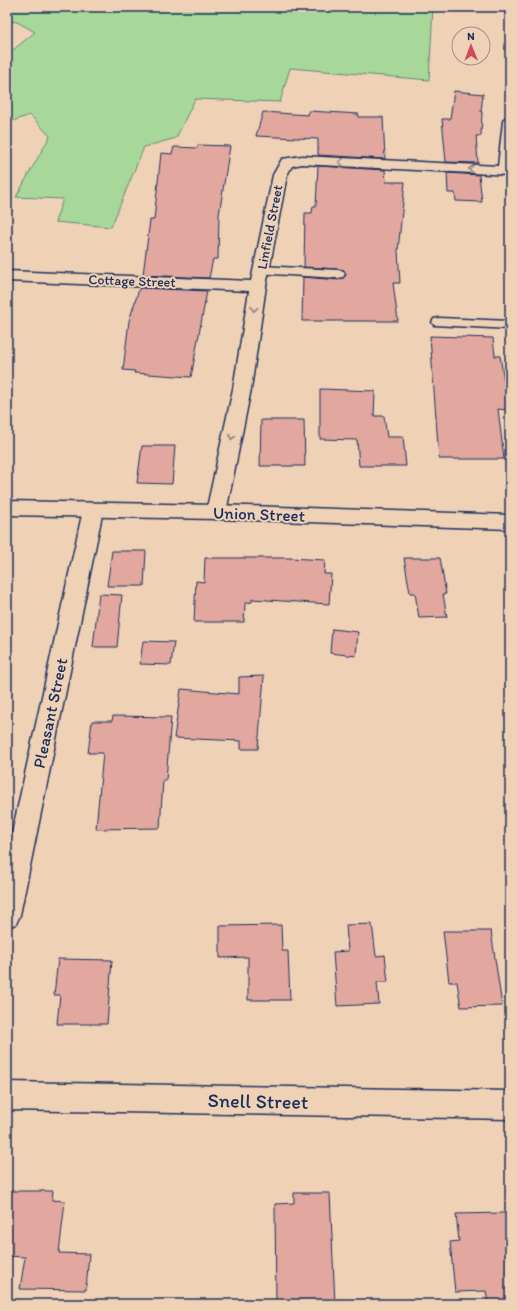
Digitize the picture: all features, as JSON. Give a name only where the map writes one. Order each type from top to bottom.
[{"type":"street","points":[[507,171],[510,121]]},
{"type":"street","name":"Linfield Street","points":[[216,512],[242,389],[259,278],[280,175],[287,162],[302,160],[507,171]]},
{"type":"street","name":"Cottage Street","points":[[7,276],[259,278]]},
{"type":"street","name":"Union Street","points":[[7,508],[216,512],[510,522]]},
{"type":"street","name":"Pleasant Street","points":[[7,915],[93,510]]},
{"type":"street","name":"Snell Street","points":[[7,1096],[510,1105]]},
{"type":"lane","points":[[259,278],[338,274]]},
{"type":"lane","points":[[439,322],[510,325]]},
{"type":"green space","points":[[7,7],[433,7],[429,80],[290,68],[280,102],[195,99],[176,138],[144,147],[111,227],[55,222],[63,199],[16,197],[50,136],[30,115],[7,123],[7,55],[35,32],[17,22],[7,21]]},
{"type":"building","points":[[454,91],[483,94],[481,136],[476,136],[478,163],[446,162],[442,119],[450,119]]},
{"type":"building","points":[[309,111],[359,114],[358,117],[383,117],[385,159],[318,155],[318,139],[256,136],[263,112],[308,115]]},
{"type":"building","points":[[198,145],[230,146],[219,215],[218,259],[213,259],[209,278],[143,275],[150,220],[154,220],[161,153],[172,154],[174,147],[197,148]]},
{"type":"building","points":[[318,166],[385,170],[386,182],[405,182],[398,251],[400,283],[393,283],[398,321],[302,321],[303,277],[338,280],[346,275],[344,270],[304,267],[305,213],[312,213],[313,206],[316,206]]},
{"type":"building","points":[[447,173],[479,175],[482,202],[456,201],[455,193],[448,193]]},
{"type":"building","points":[[139,289],[207,291],[191,377],[134,373],[135,371],[123,370],[129,321]]},
{"type":"building","points":[[430,336],[493,338],[495,356],[500,356],[505,387],[507,410],[498,409],[504,459],[439,459]]},
{"type":"building","points":[[320,389],[375,391],[374,416],[384,416],[387,437],[403,437],[406,466],[359,466],[357,440],[320,439]]},
{"type":"building","points":[[261,420],[304,420],[305,466],[260,466]]},
{"type":"building","points":[[142,446],[175,446],[172,484],[137,483]]},
{"type":"building","points":[[112,551],[146,551],[144,586],[107,586]]},
{"type":"building","points":[[205,558],[290,558],[325,560],[324,574],[331,574],[329,604],[252,599],[252,602],[245,603],[244,622],[194,622],[196,581],[204,582]]},
{"type":"building","points":[[404,558],[440,558],[446,594],[443,594],[447,617],[419,618],[415,593],[410,593]]},
{"type":"building","points":[[99,594],[122,595],[117,647],[93,647]]},
{"type":"building","points":[[332,629],[358,632],[356,656],[330,653]]},
{"type":"building","points":[[143,641],[174,642],[171,665],[140,664]]},
{"type":"building","points":[[264,676],[258,749],[241,749],[241,741],[174,738],[181,689],[239,694],[239,677]]},
{"type":"building","points":[[113,716],[171,717],[166,780],[163,780],[160,828],[96,829],[103,753],[88,753],[92,721],[112,721]]},
{"type":"building","points":[[372,924],[376,956],[385,955],[388,982],[377,982],[379,1004],[337,1006],[333,952],[348,951],[346,925]]},
{"type":"building","points":[[281,925],[282,951],[288,951],[290,1000],[248,1000],[248,957],[220,958],[220,926]]},
{"type":"building","points":[[443,931],[491,931],[502,1006],[461,1007],[457,982],[449,982]]},
{"type":"building","points":[[58,959],[112,960],[107,1024],[57,1024],[60,995],[54,995]]},
{"type":"building","points":[[7,1191],[53,1191],[52,1200],[65,1201],[59,1253],[89,1254],[86,1290],[20,1289],[25,1257],[7,1256]]},
{"type":"building","points":[[294,1193],[330,1193],[335,1304],[276,1304],[275,1204],[294,1203]]},
{"type":"building","points":[[505,1213],[510,1250],[510,1304],[488,1304],[486,1291],[455,1292],[450,1242],[459,1241],[456,1214]]}]
